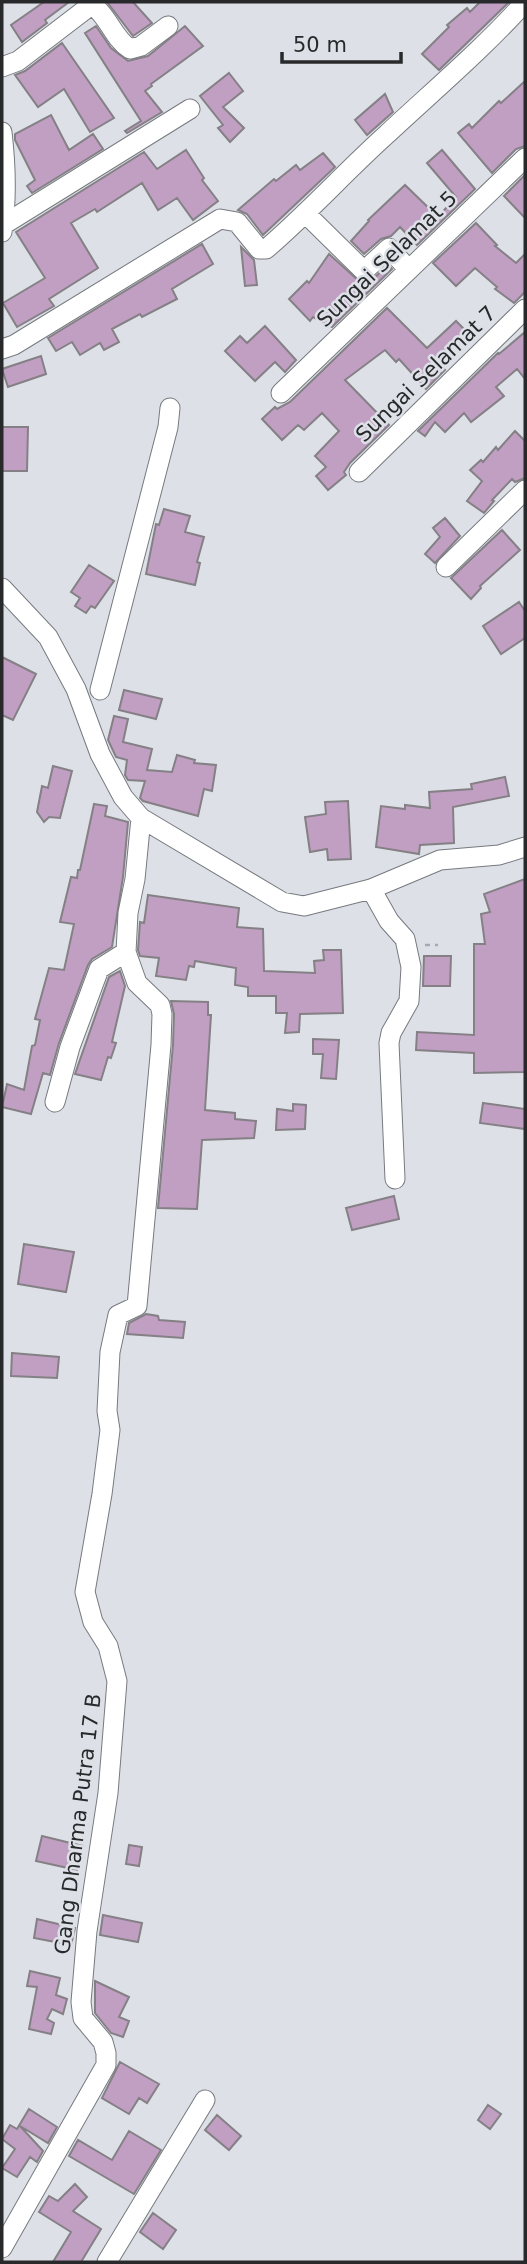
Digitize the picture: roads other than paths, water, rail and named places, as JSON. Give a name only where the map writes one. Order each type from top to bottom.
[{"type":"street","points":[[2,349],[14,345],[220,219],[237,222],[262,250],[306,214],[353,165],[498,32],[525,2]]},
{"type":"street","points":[[2,68],[18,61],[90,6],[102,13],[121,42],[130,49],[141,46],[168,26]]},
{"type":"street","points":[[2,229],[190,109]]},
{"type":"street","points":[[2,132],[6,210],[2,229]]},
{"type":"street","name":"Sungai Selamat 5","points":[[281,393],[525,158]]},
{"type":"street","points":[[306,214],[364,271],[389,248],[410,270]]},
{"type":"street","name":"Sungai Selamat 7","points":[[359,472],[525,309]]},
{"type":"street","points":[[76,690],[105,692],[170,408]]},
{"type":"street","points":[[446,567],[525,490]]},
{"type":"street","points":[[2,588],[48,637],[76,690],[100,754],[123,797],[141,817],[282,902],[304,906],[371,889],[440,860],[499,855],[525,847]]},
{"type":"street","points":[[55,1102],[70,1047],[100,969],[125,952],[141,817]]},
{"type":"street","points":[[371,889],[389,921],[405,939],[411,967],[409,1001],[391,1033],[389,1043],[395,1179]]},
{"type":"street","name":"Gang Dharma Putra 17 B","points":[[2,2248],[106,2065],[103,2042],[83,2018],[81,2002],[87,1931],[108,1793],[117,1681],[108,1646],[93,1622],[85,1592],[110,1430],[107,1411],[110,1352],[118,1315],[136,1306],[149,1194],[162,1014],[160,1005],[137,983],[125,952]]},
{"type":"street","points":[[107,2262],[205,2100]]}]
